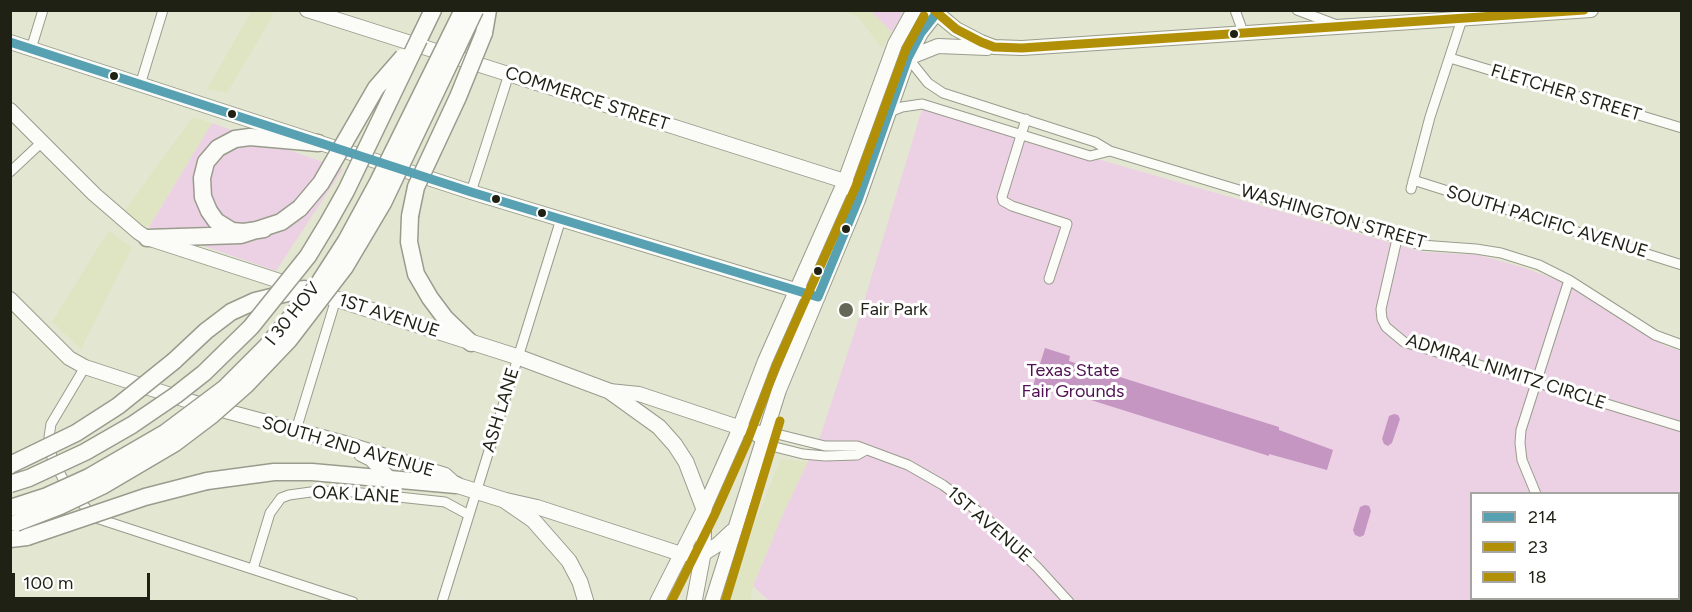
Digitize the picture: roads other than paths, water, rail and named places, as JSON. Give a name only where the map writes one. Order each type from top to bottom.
[{"type":"highway","points":[[10,484],[29,478],[85,452],[132,425],[204,373],[251,327],[301,265],[328,223],[433,10]]},
{"type":"highway","name":"I 30 HOV","points":[[10,501],[71,477],[139,441],[205,394],[265,337],[308,285],[347,225],[454,10]]},
{"type":"highway","name":"I 30 HOV","points":[[10,508],[69,486],[165,434],[225,388],[283,329],[321,280],[363,211],[462,10]]},
{"type":"highway","points":[[10,524],[60,506],[102,486],[175,443],[246,385],[289,340],[345,267],[374,219],[475,10]]},
{"type":"highway","points":[[471,343],[444,316],[416,274],[409,242],[410,216],[416,187],[458,97],[484,33],[488,10]]},
{"type":"highway","points":[[147,238],[241,236],[281,222],[300,208],[321,183],[376,88],[419,39]]},
{"type":"highway","points":[[264,229],[232,231],[212,216],[203,197],[202,178],[206,162],[218,148],[234,139],[250,137],[318,143]]},
{"type":"highway","points":[[10,465],[76,434],[118,406],[231,312],[255,302],[304,289]]},
{"type":"highway","points":[[10,539],[46,532],[145,497],[207,481],[274,472],[312,471],[456,484]]},
{"type":"main road","name":"COMMERCE STREET","points":[[307,10],[845,181]]},
{"type":"main road","points":[[657,602],[704,509],[741,428],[762,368],[845,181],[889,60],[914,10]]},
{"type":"main road","points":[[908,58],[938,46],[977,49],[1022,48],[1342,27],[1463,14],[1591,10]]},
{"type":"main road","points":[[712,602],[779,390],[858,200],[908,58],[921,33],[936,12],[956,29],[994,47]]},
{"type":"main road","points":[[18,45],[471,192],[819,297]]},
{"type":"main road","name":"1ST AVENUE","points":[[10,110],[129,226],[147,238],[518,357],[609,391],[639,394],[741,428]]},
{"type":"main road","points":[[845,181],[858,200]]},
{"type":"main road","name":"SOUTH 2ND AVENUE","points":[[10,299],[69,358],[85,367],[192,402],[341,442],[445,476],[456,484],[477,492],[537,507],[681,554],[703,554]]},
{"type":"main road","points":[[609,391],[659,427],[686,462],[704,509],[703,554],[694,602]]},
{"type":"main road","points":[[341,442],[371,459],[389,478]]},
{"type":"main road","points":[[504,500],[538,525],[569,561],[580,582],[586,602]]},
{"type":"main road","points":[[703,554],[733,530]]},
{"type":"street","points":[[18,45],[43,10]]},
{"type":"street","points":[[140,85],[163,10]]},
{"type":"street","points":[[1235,10],[1243,32]]},
{"type":"street","points":[[1297,10],[1342,27]]},
{"type":"street","points":[[1450,58],[1463,14]]},
{"type":"street","name":"WASHINGTON STREET","points":[[908,58],[922,77],[936,89],[1095,142],[1110,151],[1397,239],[1421,245],[1501,253],[1539,265],[1569,280],[1655,335],[1682,345]]},
{"type":"street","name":"FLETCHER STREET","points":[[1450,58],[1682,128]]},
{"type":"street","name":"SOUTH PACIFIC AVENUE","points":[[1450,58],[1430,117],[1412,185],[1682,264]]},
{"type":"street","points":[[471,192],[509,74]]},
{"type":"street","name":"WASHINGTON STREET","points":[[889,112],[922,104],[1090,156],[1110,151]]},
{"type":"street","points":[[1026,119],[1002,197],[1003,201],[1012,206],[1067,224],[1049,279]]},
{"type":"street","points":[[10,172],[42,142]]},
{"type":"street","name":"ASH LANE","points":[[442,602],[561,219]]},
{"type":"street","name":"ADMIRAL NIMITZ CIRCLE","points":[[1397,239],[1381,309],[1386,327],[1404,342],[1682,428]]},
{"type":"street","points":[[1535,492],[1522,460],[1521,430],[1569,280]]},
{"type":"street","points":[[296,430],[336,299]]},
{"type":"street","points":[[85,367],[51,424],[49,437],[52,458],[63,479],[93,517],[353,602]]},
{"type":"street","name":"1ST AVENUE","points":[[741,428],[763,436],[771,446],[809,455],[857,455],[866,450],[881,453],[909,465],[968,502],[1016,546],[1069,602]]},
{"type":"street","name":"OAK LANE","points":[[254,568],[270,513],[281,498],[289,495],[318,491],[344,492],[445,502],[470,515]]},
{"type":"place","name":"Fair Park","points":[[846,310]]},
{"type":"park label","name":"Texas State Fair Grounds","points":[[1073,382]]}]
